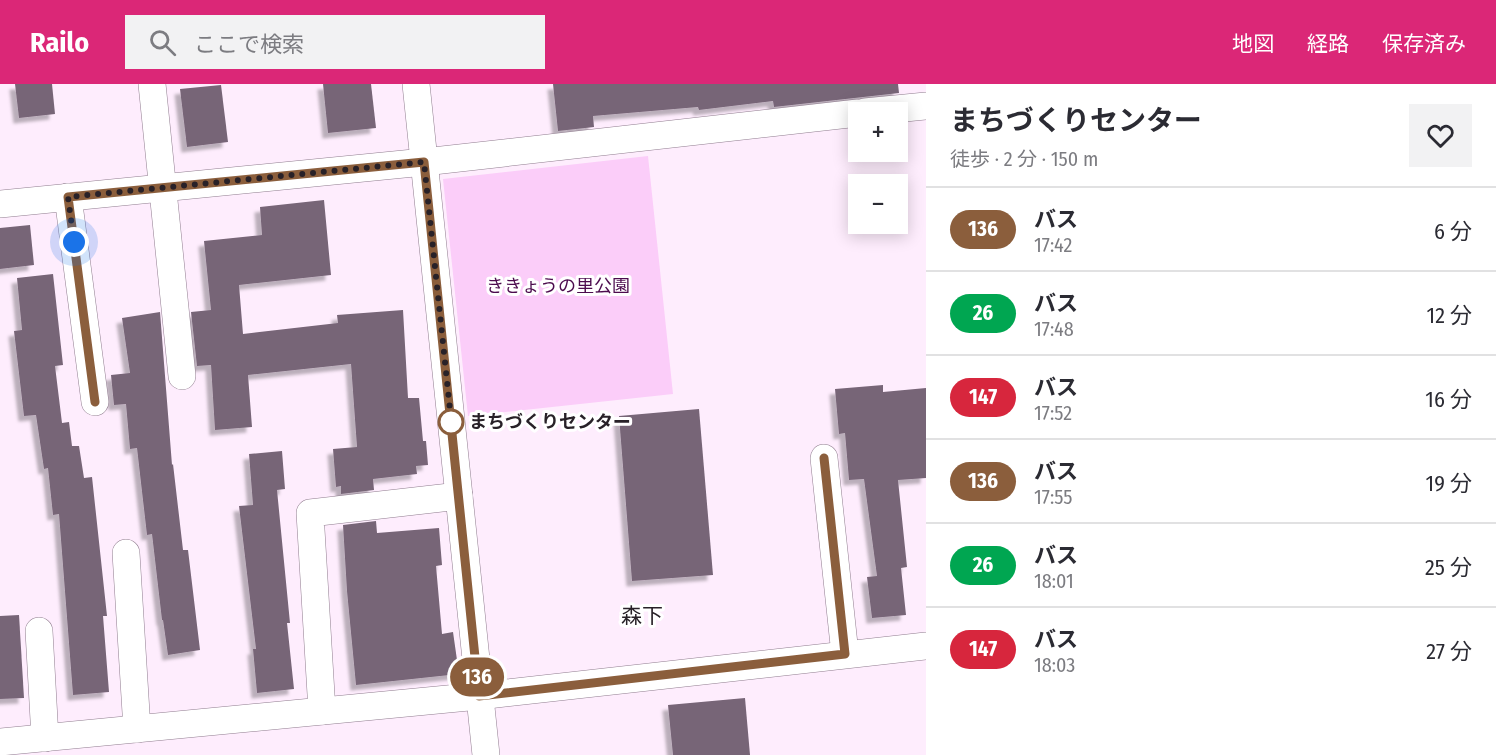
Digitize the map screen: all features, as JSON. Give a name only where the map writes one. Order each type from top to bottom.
[{"type":"street","points":[[152,84],[182,376]]},
{"type":"street","points":[[416,84],[486,755]]},
{"type":"street","points":[[908,108],[926,106]]},
{"type":"street","points":[[0,204],[163,186],[424,162],[848,114]]},
{"type":"street","points":[[68,197],[95,402]]},
{"type":"street","points":[[824,458],[845,654]]},
{"type":"street","points":[[322,711],[310,513],[459,496]]},
{"type":"street","points":[[126,553],[137,729]]},
{"type":"street","points":[[39,630],[45,738]]},
{"type":"street","points":[[0,742],[479,696],[926,646]]},
{"type":"green space","name":"ききょうの里公園","points":[[648,156],[673,394],[468,416],[443,179]]},
{"type":"building","points":[[15,84],[52,84],[55,114],[19,118]]},
{"type":"building","points":[[323,84],[371,84],[376,128],[328,133]]},
{"type":"building","points":[[553,84],[898,84],[899,93],[774,107],[773,101],[699,110],[698,107],[593,116],[594,127],[558,131]]},
{"type":"building","points":[[221,85],[228,142],[187,147],[180,89]]},
{"type":"building","points":[[324,200],[331,275],[239,285],[243,334],[338,323],[337,315],[403,310],[408,398],[419,398],[428,465],[416,466],[417,474],[373,479],[374,490],[341,494],[341,486],[336,487],[333,449],[357,447],[351,364],[248,375],[252,427],[215,430],[211,365],[197,366],[191,312],[211,310],[204,241],[262,235],[260,207]]},
{"type":"building","points":[[30,225],[34,265],[0,269],[0,228]]},
{"type":"building","points":[[53,274],[63,365],[55,366],[62,423],[69,422],[72,446],[79,446],[84,478],[92,477],[107,616],[103,616],[109,692],[73,695],[59,514],[53,515],[48,468],[44,469],[36,415],[24,416],[14,331],[22,330],[17,278]]},
{"type":"building","points":[[160,312],[172,465],[183,550],[188,550],[200,650],[168,655],[152,534],[147,535],[137,448],[130,449],[126,404],[114,405],[111,375],[130,373],[122,318]]},
{"type":"building","points":[[883,385],[883,392],[926,388],[926,478],[898,480],[907,567],[901,568],[906,615],[872,618],[867,577],[877,576],[864,479],[849,480],[845,433],[839,434],[835,389]]},
{"type":"building","points":[[699,409],[713,575],[632,581],[619,416]]},
{"type":"building","points":[[282,451],[285,489],[277,490],[294,689],[257,693],[253,649],[256,649],[239,506],[253,505],[249,454]]},
{"type":"building","points":[[376,521],[377,533],[439,528],[442,565],[436,566],[442,634],[453,632],[459,674],[356,685],[343,525]]},
{"type":"building","points":[[19,615],[24,698],[0,699],[0,616]]},
{"type":"building","points":[[745,698],[750,755],[673,755],[668,705]]},
{"type":"bus line","name":"136","points":[[95,402],[68,197],[424,162],[479,696],[845,654],[824,458]]},
{"type":"place","name":"まちづくりセンター","points":[[451,422]]},
{"type":"district","name":"森下","points":[[642,616]]},
{"type":"route","points":[[74,242],[68,197],[424,162],[452,429],[451,422]]}]
